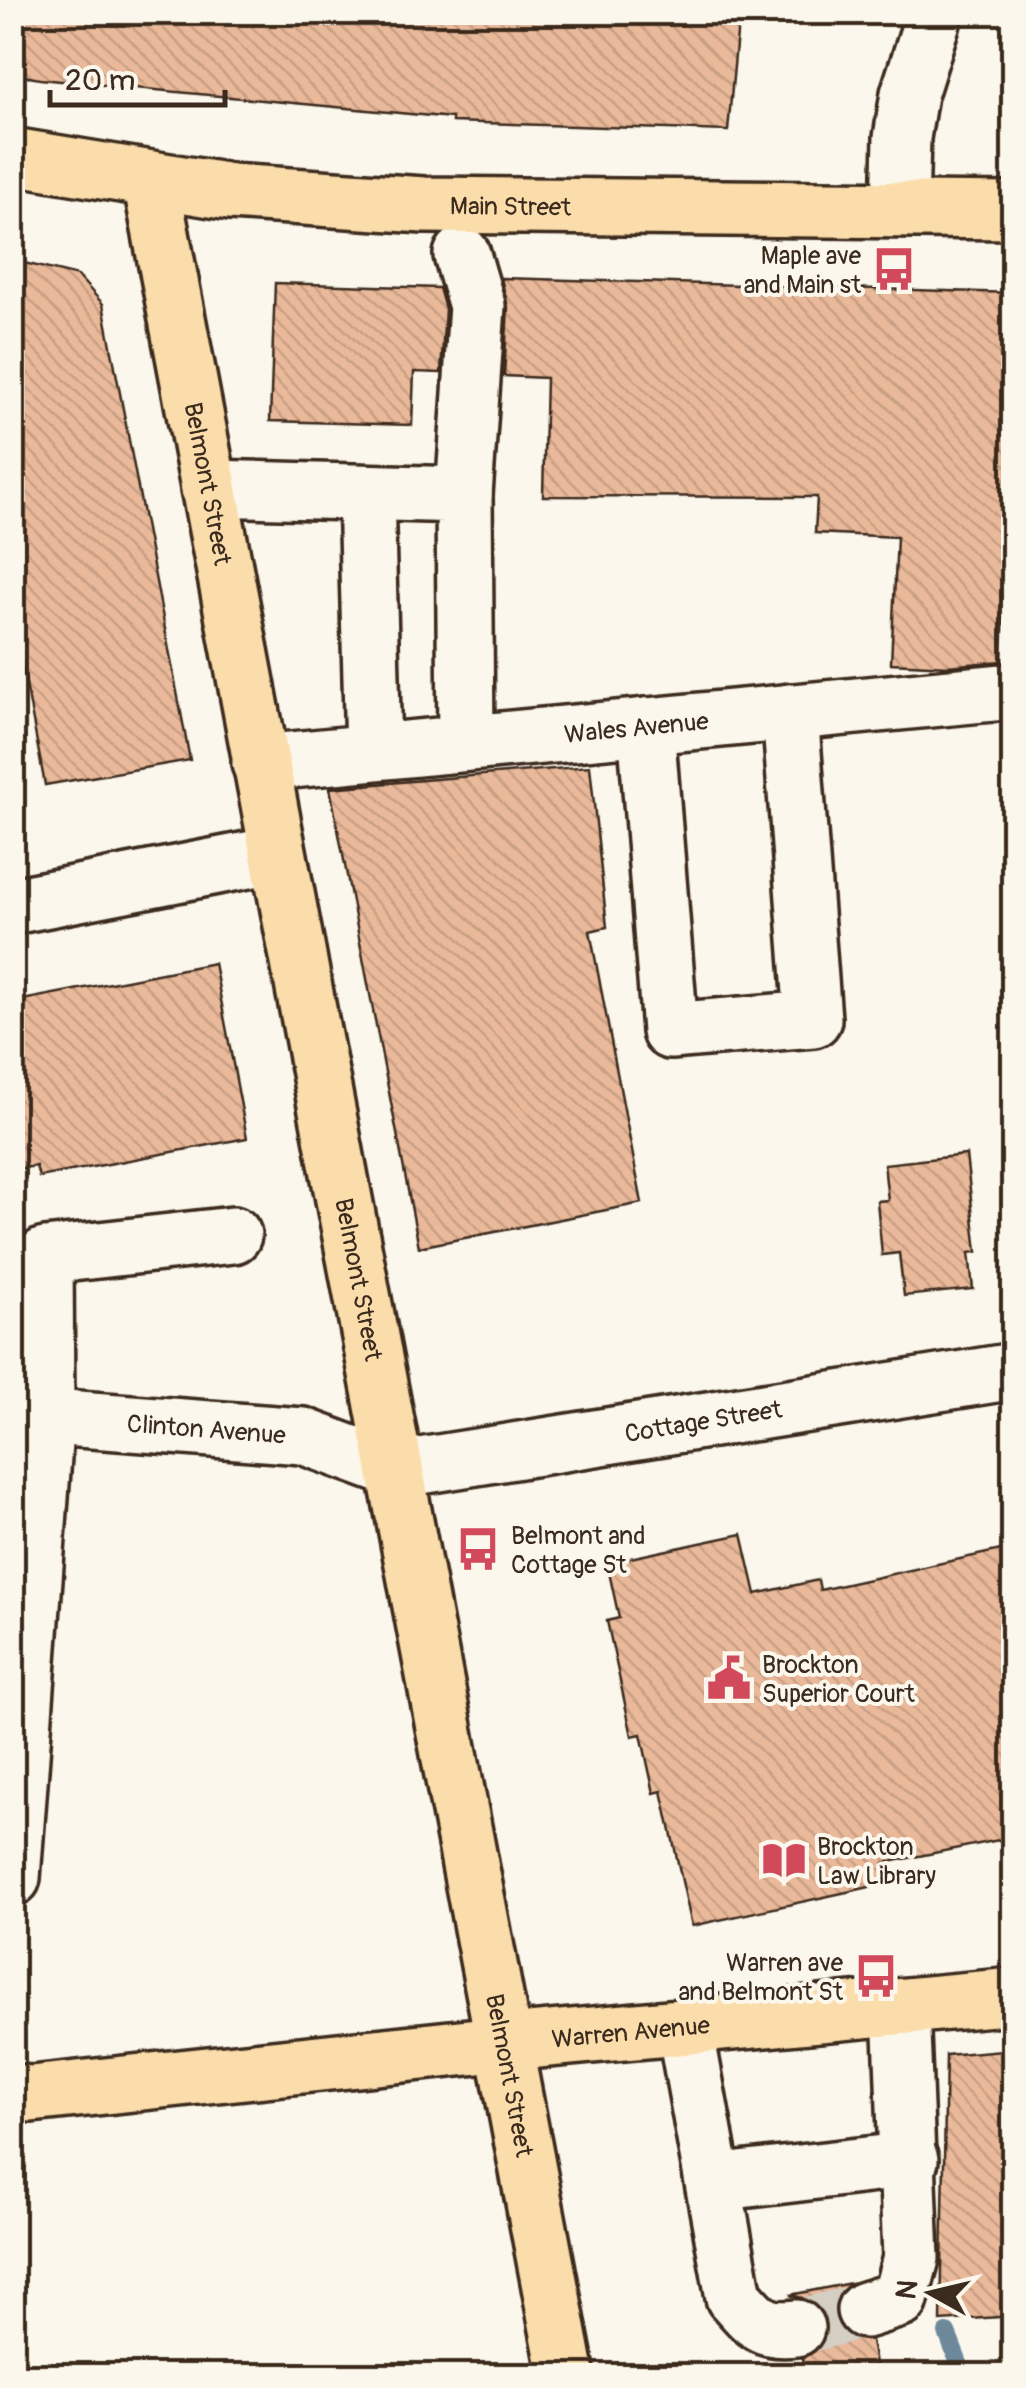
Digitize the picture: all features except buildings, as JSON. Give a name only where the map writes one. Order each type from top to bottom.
[{"type":"main road","name":"Main Street","points":[[12,156],[248,194],[461,255],[900,210],[1014,211]]},
{"type":"main road","name":"Belmont Street","points":[[151,181],[567,2376]]},
{"type":"main road","name":"Warren Avenue","points":[[12,2092],[31,2094],[506,2043],[1014,1996]]},
{"type":"street","points":[[900,210],[909,94],[935,12]]},
{"type":"street","points":[[461,255],[477,306],[464,496],[466,743]]},
{"type":"street","points":[[452,374],[464,496]]},
{"type":"street","points":[[209,488],[464,496]]},
{"type":"street","points":[[366,493],[373,752]]},
{"type":"street","name":"Wales Avenue","points":[[260,763],[1014,691]]},
{"type":"street","points":[[646,726],[670,1031],[813,1019],[790,712]]},
{"type":"street","points":[[12,906],[278,854]]},
{"type":"street","points":[[12,1878],[29,1415],[44,1256],[233,1235]]},
{"type":"street","name":"Cottage Street","points":[[395,1470],[1013,1375]]},
{"type":"street","name":"Clinton Avenue","points":[[29,1415],[303,1436],[395,1470]]},
{"type":"street","points":[[865,2310],[900,2299],[910,2258],[910,2160],[900,2007]]},
{"type":"street","points":[[685,2028],[734,2297],[756,2322],[772,2330],[796,2328]]},
{"type":"street","points":[[714,2183],[910,2160]]},
{"type":"waterway","points":[[947,2333],[964,2376]]},
{"type":"tunnel","points":[[796,2328],[865,2310]]},
{"type":"place","name":"Maple ave and Main st","points":[[894,269]]},
{"type":"place","name":"Belmont and Cottage St","points":[[478,1549]]},
{"type":"place","name":"Brockton Superior Court","points":[[729,1678]]},
{"type":"place","name":"Brockton Law Library","points":[[784,1860]]},
{"type":"place","name":"Warren ave and Belmont St","points":[[876,1976]]}]
